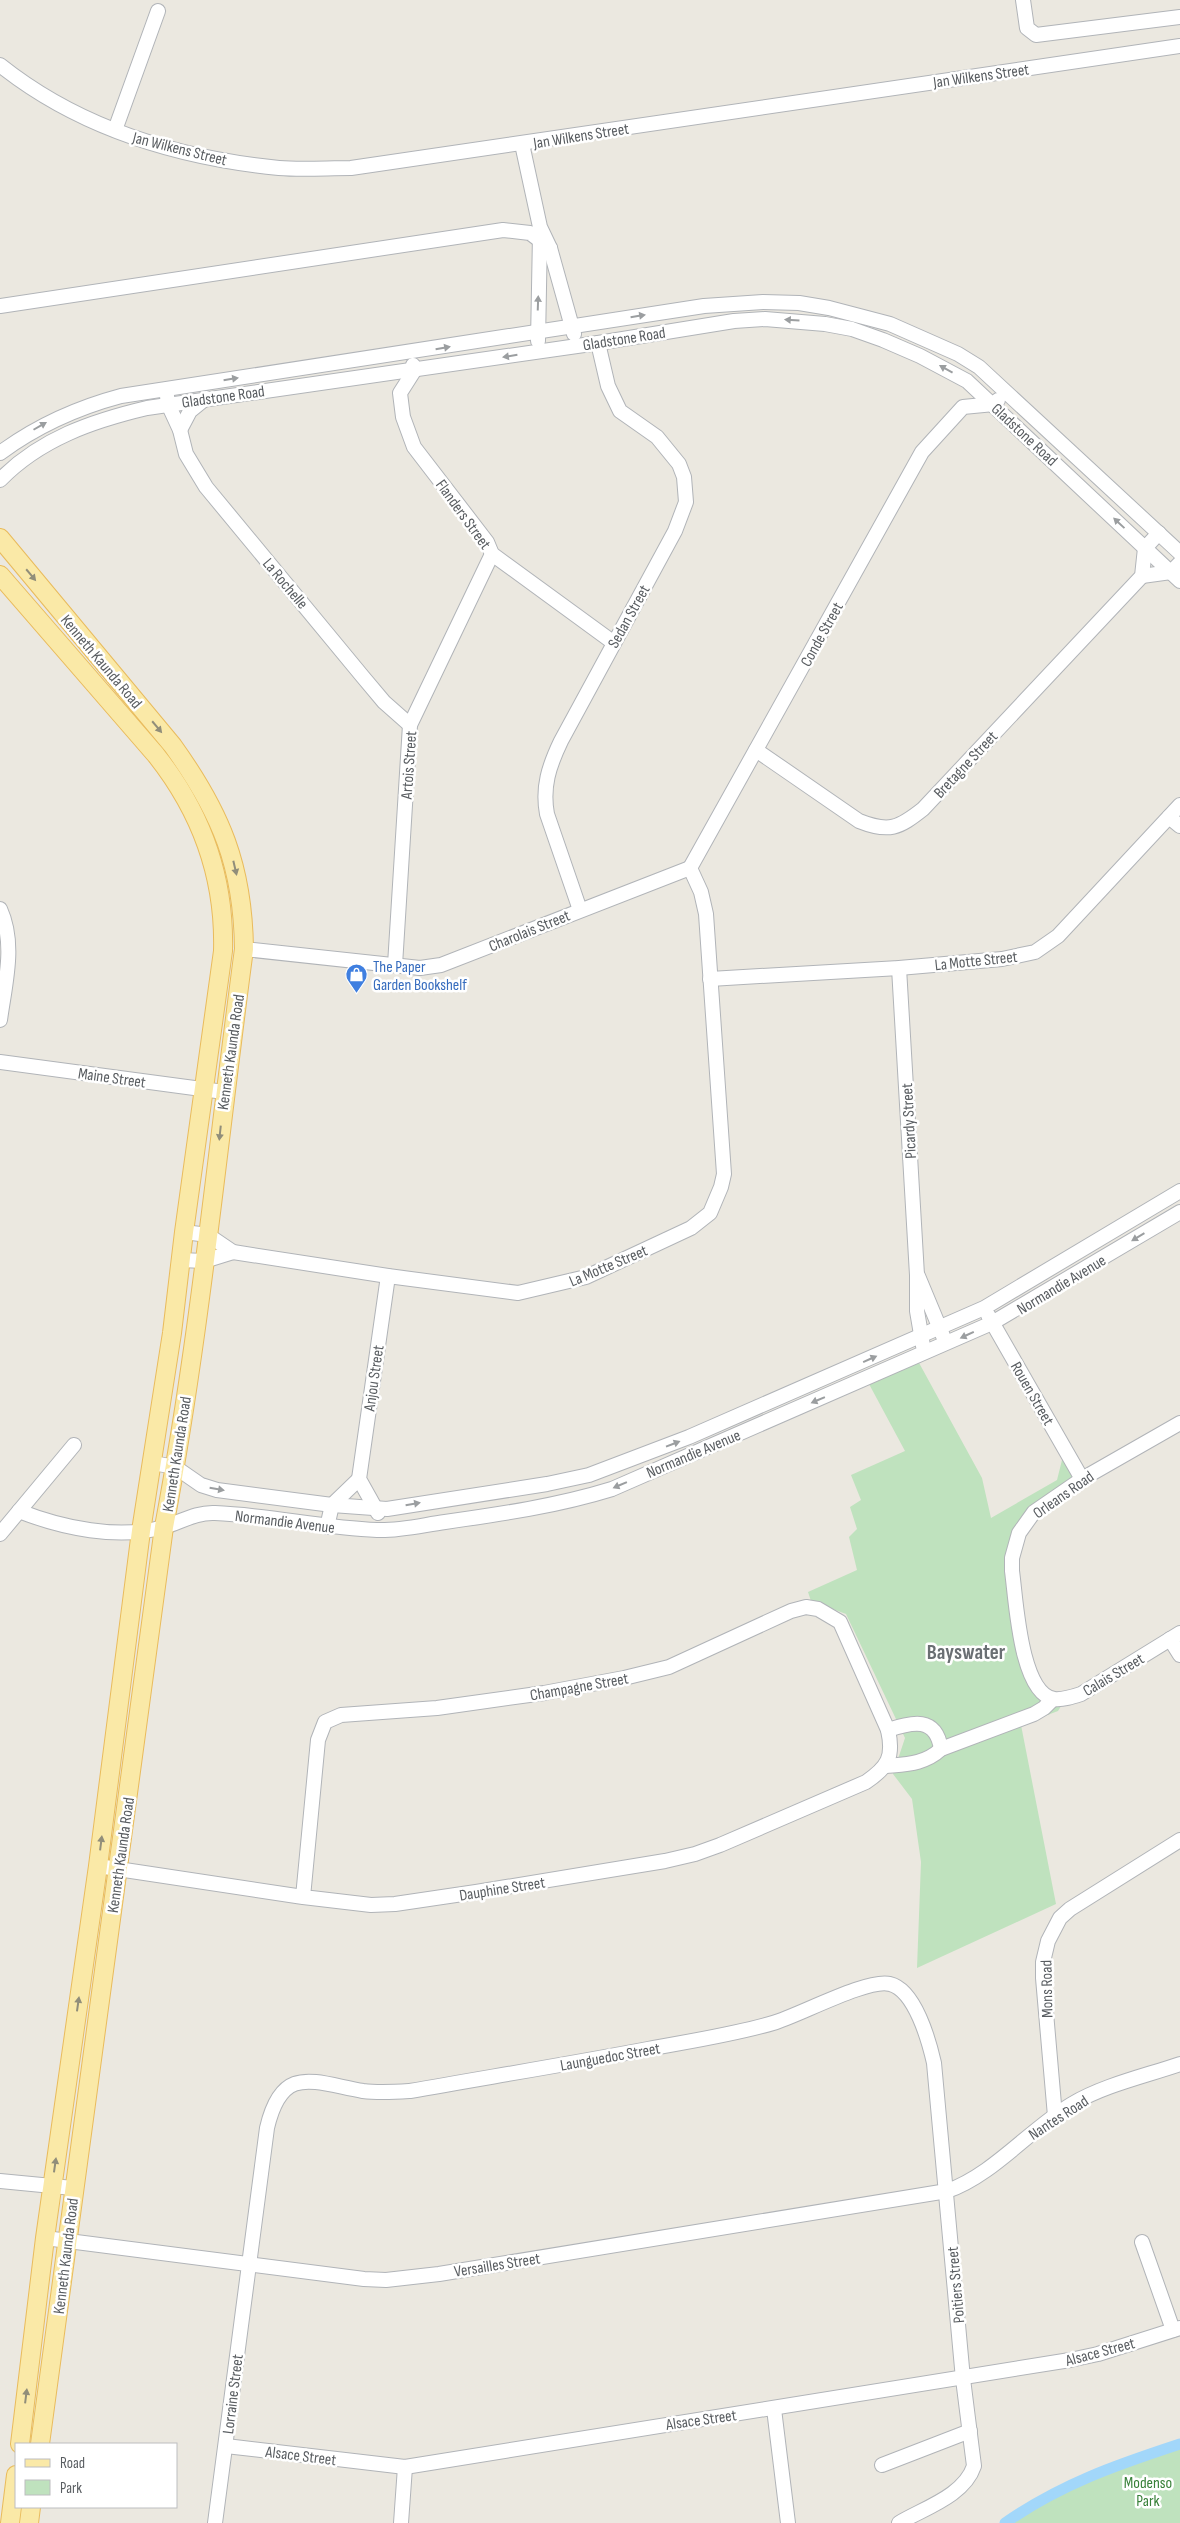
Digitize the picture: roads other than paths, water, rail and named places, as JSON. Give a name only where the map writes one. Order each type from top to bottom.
[{"type":"main road","name":"Kenneth Kaunda Road","points":[[0,538],[193,774],[219,821],[230,849],[243,906],[244,949],[224,1092],[208,1235],[175,1467],[164,1527],[119,1871],[73,2188],[68,2240],[40,2443]]},
{"type":"main road","name":"Kenneth Kaunda Road","points":[[0,575],[177,782],[203,833],[218,884],[223,915],[224,951],[203,1089],[172,1333],[141,1531],[98,1866],[45,2238],[20,2443]]},
{"type":"main road","points":[[116,710],[131,696]]},
{"type":"main road","points":[[172,1333],[194,1336]]},
{"type":"street","points":[[1023,0],[1027,28],[1036,36],[1180,17]]},
{"type":"street","points":[[115,130],[158,11]]},
{"type":"street","name":"Jan Wilkens Street","points":[[0,64],[51,100],[82,117],[148,142],[188,153],[279,168],[351,168],[1180,46]]},
{"type":"street","points":[[522,144],[540,226],[573,326],[576,345]]},
{"type":"street","points":[[0,306],[494,232],[522,230],[530,233],[545,244]]},
{"type":"street","points":[[540,352],[537,332],[545,244]]},
{"type":"street","name":"Gladstone Road","points":[[0,454],[51,420],[86,405],[121,396],[731,303],[799,303],[857,313],[890,324],[929,340],[979,367],[1180,553]]},
{"type":"street","name":"Gladstone Road","points":[[0,480],[26,457],[64,434],[118,415],[168,404],[207,397],[414,371],[734,321],[764,319],[798,321],[852,330],[883,340],[920,356],[967,381],[994,404],[1145,548],[1177,572]]},
{"type":"street","points":[[616,320],[619,340]]},
{"type":"street","name":"Sedan Street","points":[[580,910],[549,822],[545,788],[551,762],[675,531],[686,502],[686,486],[679,464],[656,437],[620,411],[612,399],[598,343]]},
{"type":"street","points":[[377,357],[380,375],[400,393],[414,371],[412,353]]},
{"type":"street","points":[[979,367],[967,381],[963,407],[994,404],[1005,392]]},
{"type":"street","points":[[180,430],[190,411],[207,397],[204,383]]},
{"type":"street","name":"La Rochelle","points":[[166,389],[168,404],[180,430],[186,454],[206,487],[378,696],[410,725]]},
{"type":"street","name":"Flanders Street","points":[[400,393],[404,417],[414,446],[487,542],[492,554],[614,643]]},
{"type":"street","name":"Conde Street","points":[[690,868],[922,452],[963,407]]},
{"type":"street","points":[[1159,533],[1145,548],[1142,576],[1177,572]]},
{"type":"street","name":"Artois Street","points":[[394,964],[410,725],[492,554]]},
{"type":"street","name":"Bretagne Street","points":[[756,750],[859,821],[877,828],[893,828],[909,820],[923,809],[1142,576]]},
{"type":"street","name":"La Motte Street","points":[[710,979],[899,968],[1002,959],[1035,952],[1058,936],[1180,805]]},
{"type":"street","points":[[1169,817],[1180,826]]},
{"type":"street","name":"Charolais Street","points":[[244,949],[420,968],[442,965],[690,868]]},
{"type":"street","name":"La Motte Street","points":[[184,1232],[208,1235],[233,1252],[388,1276],[518,1293],[586,1277],[674,1237],[703,1220],[716,1202],[724,1174],[705,909],[701,892],[690,868]]},
{"type":"street","points":[[0,908],[8,933],[9,948],[0,1020]]},
{"type":"street","name":"Picardy Street","points":[[899,968],[917,1275],[917,1311],[920,1337],[926,1353]]},
{"type":"street","name":"Maine Street","points":[[0,1062],[224,1092]]},
{"type":"street","name":"Normandie Avenue","points":[[175,1467],[191,1479],[210,1488],[378,1510],[547,1484],[589,1475],[681,1441],[940,1329],[984,1308],[1180,1191]]},
{"type":"street","name":"Normandie Avenue","points":[[19,1511],[76,1528],[141,1531],[164,1527],[190,1517],[215,1513],[327,1527],[379,1530],[502,1514],[612,1489],[992,1324],[1180,1212]]},
{"type":"street","name":"La Motte Street","points":[[181,1260],[204,1261],[233,1252]]},
{"type":"street","name":"Picardy Street","points":[[917,1275],[947,1345]]},
{"type":"street","name":"Anjou Street","points":[[358,1479],[388,1276]]},
{"type":"street","name":"Rouen Street","points":[[984,1308],[1082,1479]]},
{"type":"street","name":"Orleans Road","points":[[1048,1696],[1030,1674],[1026,1661],[1012,1571],[1012,1558],[1019,1533],[1034,1512],[1082,1479],[1180,1422]]},
{"type":"street","points":[[0,1534],[74,1445]]},
{"type":"street","points":[[153,1463],[175,1467]]},
{"type":"street","points":[[327,1527],[332,1505],[358,1479],[378,1510],[379,1530]]},
{"type":"street","points":[[547,1484],[552,1504]]},
{"type":"street","name":"Champagne Street","points":[[303,1897],[318,1740],[325,1722],[340,1715],[437,1708],[581,1687],[650,1673],[668,1667],[791,1611],[806,1607],[818,1609],[840,1622],[888,1730],[892,1746],[886,1766]]},
{"type":"street","points":[[1175,1636],[1180,1655]]},
{"type":"street","name":"Calais Street","points":[[1048,1696],[1068,1698],[1081,1694],[1175,1636]]},
{"type":"street","points":[[886,1766],[912,1764],[931,1759],[941,1749],[1034,1714],[1044,1708],[1048,1696]]},
{"type":"street","points":[[888,1730],[911,1723],[925,1725],[933,1730],[939,1739],[941,1749]]},
{"type":"street","name":"Dauphine Street","points":[[98,1866],[119,1871],[303,1897],[371,1905],[395,1904],[665,1861],[695,1854],[866,1782],[886,1766]]},
{"type":"street","name":"Mons Road","points":[[1055,2116],[1043,1978],[1048,1941],[1060,1918],[1084,1899],[1180,1840]]},
{"type":"street","name":"Launguedoc Street","points":[[249,2266],[270,2115],[277,2098],[292,2084],[306,2081],[386,2093],[604,2058],[736,2033],[806,2012],[866,1985],[879,1983],[892,1984],[904,1991],[930,2046],[936,2075],[947,2191]]},
{"type":"street","name":"Nantes Road","points":[[947,2191],[972,2179],[1055,2116],[1083,2098],[1180,2064]]},
{"type":"street","points":[[0,2181],[73,2188]]},
{"type":"street","name":"Versailles Street","points":[[45,2238],[249,2266],[364,2279],[406,2279],[947,2191]]},
{"type":"street","name":"Poitiers Street","points":[[899,2523],[950,2494],[970,2476],[974,2466],[963,2379],[947,2191]]},
{"type":"street","name":"Alsace Street","points":[[226,2446],[405,2467],[631,2429],[774,2409],[963,2379],[1098,2354],[1176,2329],[1142,2242]]},
{"type":"street","name":"Lorraine Street","points":[[215,2523],[249,2266]]},
{"type":"street","points":[[774,2409],[788,2523]]},
{"type":"street","points":[[882,2466],[970,2430]]},
{"type":"street","points":[[401,2523],[405,2467]]},
{"type":"waterway","points":[[1005,2523],[1068,2486],[1111,2468],[1180,2444]]},
{"type":"place","name":"The Paper Garden Bookshelf","points":[[357,994]]},
{"type":"district","name":"Bayswater","points":[[966,1652]]},
{"type":"park label","name":"Modenso Park","points":[[1148,2491]]}]
